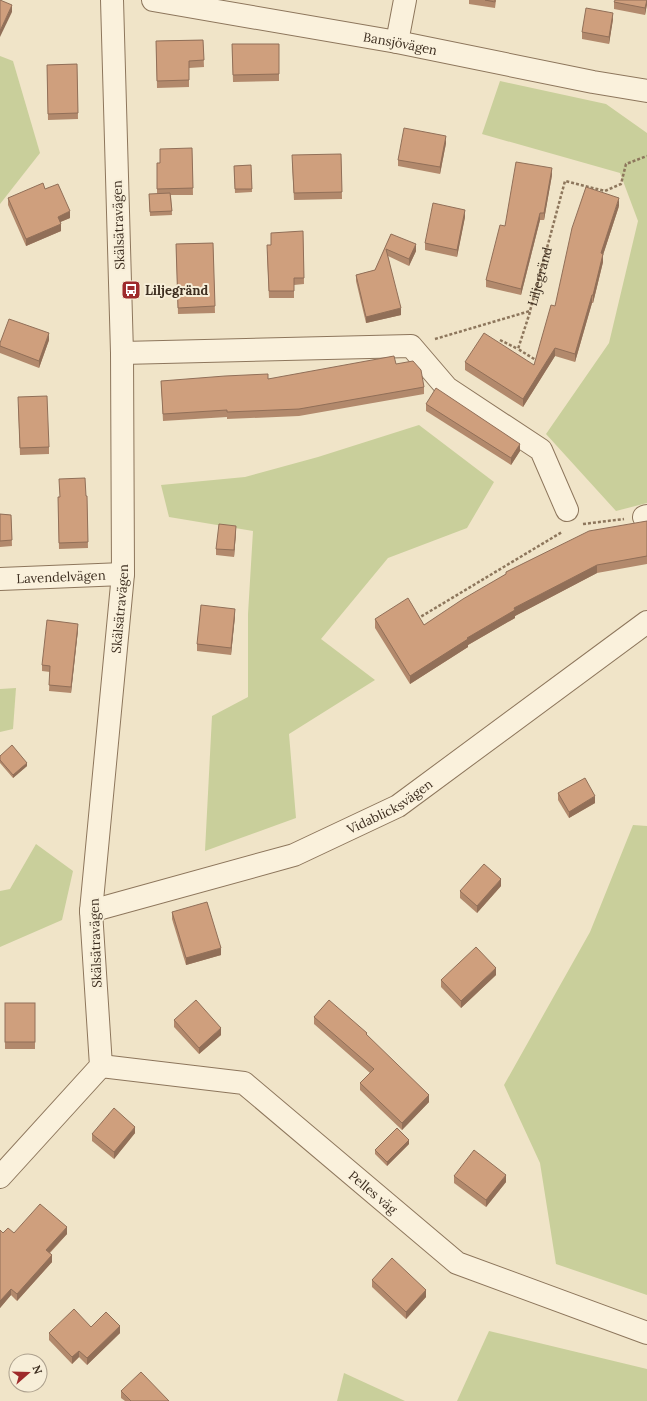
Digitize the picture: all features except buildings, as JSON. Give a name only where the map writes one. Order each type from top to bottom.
[{"type":"street","name":"Skälsätravägen","points":[[101,1066],[92,911],[123,574],[122,353],[112,0]]},
{"type":"street","name":"Bansjövägen","points":[[153,0],[397,42],[593,82],[647,91]]},
{"type":"street","points":[[397,42],[405,0]]},
{"type":"street","points":[[122,353],[411,346],[447,388],[541,450],[570,522]]},
{"type":"street","name":"Lavendelvägen","points":[[0,579],[123,574]]},
{"type":"street","name":"Vidablicksvägen","points":[[92,911],[294,855],[398,806],[647,622]]},
{"type":"street","points":[[0,1176],[101,1066]]},
{"type":"street","name":"Pelles väg","points":[[101,1066],[244,1083],[456,1263],[647,1333]]},
{"type":"path","name":"Liljegränd","points":[[411,346],[530,311],[565,181],[605,191],[621,184],[626,164],[647,156]]},
{"type":"path","points":[[518,349],[530,311]]},
{"type":"path","points":[[500,340],[518,349],[542,365]]},
{"type":"path","points":[[411,623],[570,522],[646,517]]},
{"type":"green space","points":[[0,56],[13,61],[40,153],[0,204]]},
{"type":"green space","points":[[500,81],[606,104],[647,133],[647,503],[616,511],[546,434],[609,343],[638,221],[620,173],[482,134]]},
{"type":"green space","points":[[419,425],[494,482],[467,528],[388,558],[321,639],[375,680],[289,734],[296,818],[205,851],[212,716],[248,697],[248,614],[253,531],[169,517],[161,485],[245,477],[318,457]]},
{"type":"green space","points":[[16,688],[13,729],[0,732],[0,689]]},
{"type":"green space","points":[[633,825],[647,826],[647,1295],[556,1264],[540,1163],[504,1085],[590,932]]},
{"type":"green space","points":[[36,844],[73,871],[62,920],[0,947],[0,891],[10,889]]},
{"type":"green space","points":[[489,1331],[647,1369],[647,1401],[457,1401]]},
{"type":"green space","points":[[344,1373],[405,1401],[337,1401]]},
{"type":"place","name":"Liljegränd","points":[[131,290]]}]
